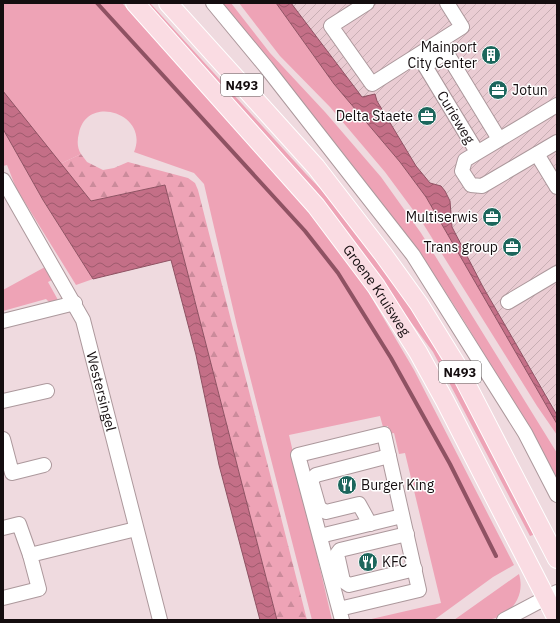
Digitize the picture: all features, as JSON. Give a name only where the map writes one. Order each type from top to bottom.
[{"type":"main road","name":"Groene Kruisweg","points":[[135,3],[316,206],[376,286],[418,352],[551,595],[556,619]]},
{"type":"main road","name":"Groene Kruisweg","points":[[168,3],[316,166],[374,241],[415,298],[456,364],[557,559]]},
{"type":"street","points":[[213,3],[266,67],[413,255],[525,433],[557,494]]},
{"type":"street","points":[[367,3],[331,26],[372,84],[462,28],[448,3]]},
{"type":"street","name":"Curieweg","points":[[477,152],[425,66],[446,52],[499,139]]},
{"type":"street","name":"Curieweg","points":[[557,105],[465,160],[462,171],[471,185],[482,186],[557,142]]},
{"type":"street","points":[[537,154],[557,187]]},
{"type":"street","name":"Westersingel","points":[[3,180],[75,302],[83,320],[160,620]]},
{"type":"street","points":[[508,302],[557,273]]},
{"type":"street","points":[[3,321],[75,302]]},
{"type":"street","points":[[3,401],[46,391]]},
{"type":"street","points":[[384,434],[402,516],[420,590],[340,614],[298,455],[384,434]]},
{"type":"street","points":[[3,439],[12,473],[44,465]]},
{"type":"street","points":[[370,524],[359,504],[326,512],[319,508],[311,480],[316,475],[389,456]]},
{"type":"street","points":[[320,536],[402,516]]},
{"type":"street","points":[[3,528],[19,524],[30,555],[39,589],[3,598]]},
{"type":"street","points":[[30,555],[136,529]]},
{"type":"street","points":[[407,534],[340,550],[337,554],[343,581],[349,585],[415,569]]},
{"type":"street","points":[[504,620],[551,595]]},
{"type":"shaded area","points":[[284,3],[557,3],[557,412],[431,201]]},
{"type":"green space","points":[[3,3],[122,3],[150,32],[296,194],[360,278],[414,370],[514,565],[493,577],[434,620],[367,620],[441,603],[405,453],[399,454],[394,433],[389,434],[388,426],[383,427],[380,416],[289,435],[332,620],[312,620],[237,326],[204,184],[194,173],[134,152],[137,139],[133,127],[126,119],[116,113],[104,111],[93,114],[84,121],[78,138],[78,147],[81,154],[60,164],[3,91]]},
{"type":"green space","points":[[143,3],[150,3],[343,213],[376,255],[406,299],[462,391],[536,534],[530,536],[433,352],[333,217]]},
{"type":"green space","points":[[219,3],[231,3],[270,53],[325,112],[381,177],[421,233],[557,453],[557,478],[531,431],[528,432],[473,336],[428,266],[366,182]]},
{"type":"green space","points":[[239,3],[276,3],[334,84],[400,162],[426,197],[557,424],[557,435],[537,406],[422,222],[385,172],[330,107],[280,56]]},
{"type":"green space","points":[[3,129],[43,200],[93,279],[76,285],[16,188],[7,165],[3,166]]},
{"type":"green space","points":[[81,154],[87,162],[103,170],[114,168],[128,162],[188,178],[195,183],[307,620],[277,620],[165,185],[91,201],[60,164]]},
{"type":"green space","points":[[45,267],[52,280],[48,282],[58,300],[50,303],[46,299],[3,311],[3,290]]},
{"type":"green space","points":[[519,574],[521,582],[520,591],[518,598],[509,611],[495,618],[486,620],[454,620]]},
{"type":"water","points":[[276,3],[291,3],[362,97],[375,94],[377,101],[416,166],[430,183],[441,186],[445,191],[450,201],[452,227],[483,287],[557,415],[557,424],[426,197],[400,162],[334,84]]},
{"type":"water","points":[[3,91],[91,201],[165,185],[277,620],[260,620],[219,465],[196,355],[171,260],[93,279],[43,200],[3,129]]},
{"type":"waterway","points":[[97,3],[305,231],[338,273],[391,358],[450,464],[496,556]]},
{"type":"place","name":"Mainport City Center","points":[[491,55]]},
{"type":"place","name":"Jotun","points":[[498,90]]},
{"type":"place","name":"Delta Staete","points":[[427,116]]},
{"type":"place","name":"Multiserwis","points":[[492,217]]},
{"type":"place","name":"Trans group","points":[[512,247]]},
{"type":"place","name":"Burger King","points":[[347,485]]},
{"type":"place","name":"KFC","points":[[368,562]]}]
